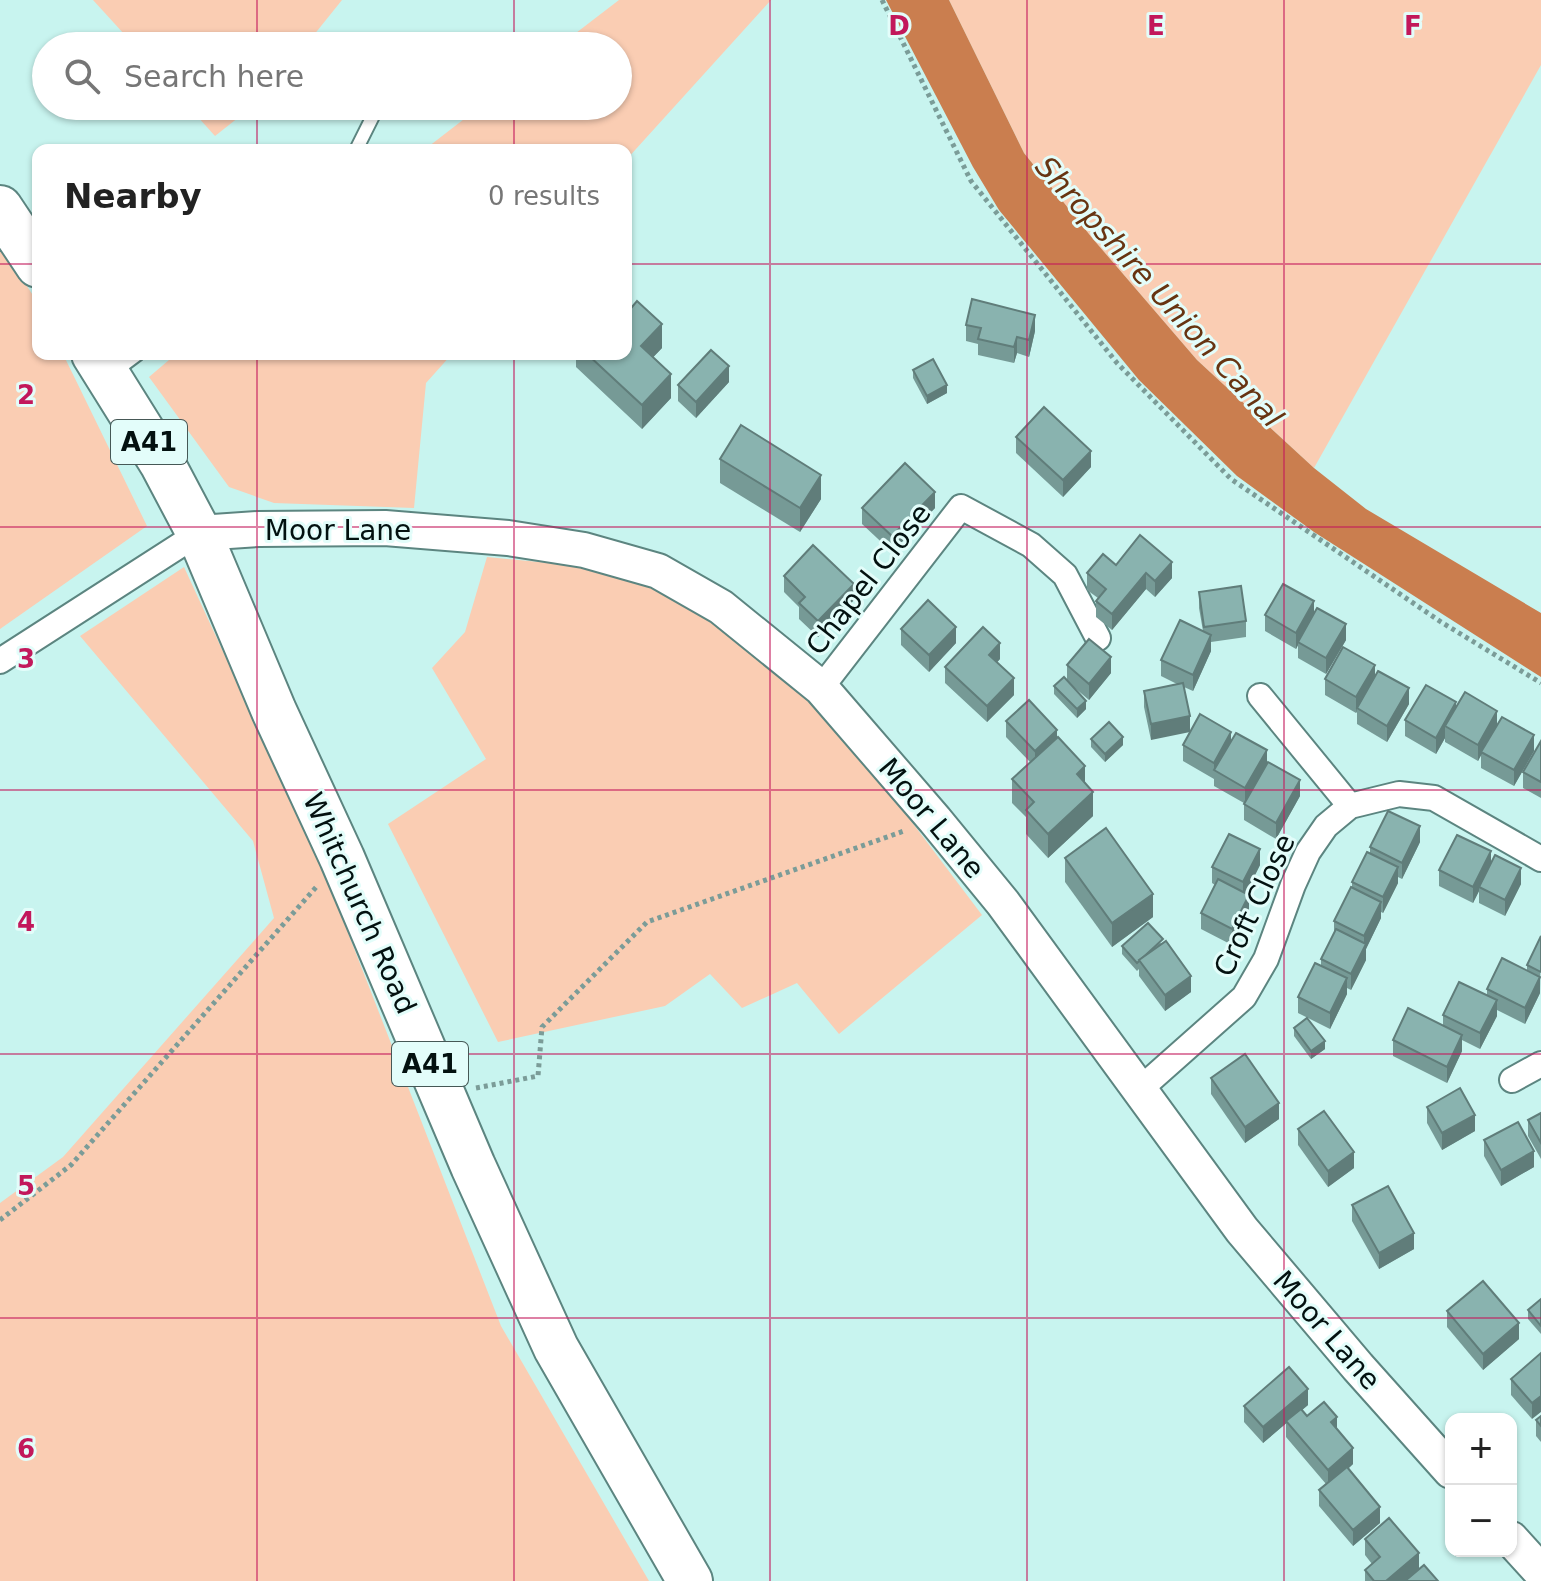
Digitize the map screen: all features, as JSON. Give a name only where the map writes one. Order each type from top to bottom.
[{"type":"highway","points":[[0,208],[32,256]]},
{"type":"highway","name":"Whitchurch Road","points":[[113,361],[199,533],[274,711],[342,858],[556,1348],[690,1581]]},
{"type":"street","name":"Chapel Close","points":[[821,688],[961,507],[1031,545],[1065,575],[1098,638]]},
{"type":"street","name":"Moor Lane","points":[[199,533],[258,529],[385,528],[508,538],[584,550],[658,571],[721,607],[821,688],[935,820],[1003,903],[1242,1230],[1445,1464]]},
{"type":"street","points":[[0,661],[199,533]]},
{"type":"street","points":[[1260,696],[1350,806]]},
{"type":"street","name":"Croft Close","points":[[1138,1091],[1244,997],[1266,959],[1308,852],[1326,826],[1350,806],[1399,794],[1434,798],[1541,859]]},
{"type":"street","points":[[1512,1080],[1541,1064]]},
{"type":"street","points":[[1517,1546],[1541,1572]]},
{"type":"lane","points":[[359,144],[371,120]]},
{"type":"path","points":[[882,0],[971,181],[1128,375],[1231,479],[1441,622],[1541,683]]},
{"type":"path","points":[[444,1095],[538,1076],[542,1027],[647,922],[935,820]]},
{"type":"path","points":[[0,1220],[71,1165],[342,858]]},
{"type":"shaded area","points":[[93,0],[342,0],[316,32],[122,32]]},
{"type":"shaded area","points":[[619,0],[771,0],[632,153],[632,144],[432,144],[463,120],[632,120],[632,32],[577,32]]},
{"type":"shaded area","points":[[886,0],[949,0],[1024,153],[1197,360],[1314,468],[1366,509],[1541,613],[1541,677],[1314,532],[1237,476],[1139,380],[999,210],[973,167]]},
{"type":"shaded area","points":[[949,0],[1541,0],[1541,65],[1314,468],[1197,360],[1024,153]]},
{"type":"shaded area","points":[[201,120],[235,120],[215,136]]},
{"type":"shaded area","points":[[0,245],[32,294],[32,360],[66,360],[147,526],[0,629]]},
{"type":"shaded area","points":[[169,360],[447,360],[426,383],[414,508],[274,503],[229,487],[149,377]]},
{"type":"shaded area","points":[[487,557],[570,565],[640,578],[680,601],[738,642],[802,695],[871,768],[982,915],[839,1034],[797,983],[742,1008],[710,974],[665,1006],[498,1042],[388,824],[486,759],[432,668],[465,632]]},
{"type":"shaded area","points":[[184,567],[322,866],[501,1326],[649,1581],[0,1581],[0,1203],[63,1157],[274,918],[253,841],[80,636]]},
{"type":"building","points":[[972,299],[1035,315],[1029,340],[1017,337],[1014,347],[978,339],[981,328],[966,325]]},
{"type":"building","points":[[637,301],[662,324],[641,346],[671,374],[642,405],[593,360],[632,360],[632,307]]},
{"type":"building","points":[[711,350],[729,366],[696,402],[678,385]]},
{"type":"building","points":[[933,359],[947,385],[927,396],[913,370]]},
{"type":"building","points":[[1044,407],[1091,451],[1063,480],[1016,437]]},
{"type":"building","points":[[741,425],[821,475],[800,508],[720,459]]},
{"type":"building","points":[[905,463],[935,492],[892,536],[862,508]]},
{"type":"building","points":[[1140,535],[1172,562],[1155,581],[1146,573],[1112,614],[1096,601],[1106,589],[1087,573],[1103,554],[1116,565]]},
{"type":"building","points":[[813,545],[854,584],[818,621],[799,603],[805,597],[784,576]]},
{"type":"building","points":[[1283,584],[1314,601],[1296,633],[1265,615]]},
{"type":"building","points":[[1241,586],[1246,621],[1204,627],[1199,592]]},
{"type":"building","points":[[928,600],[956,627],[929,655],[901,629]]},
{"type":"building","points":[[1317,608],[1346,624],[1326,658],[1298,642]]},
{"type":"building","points":[[1180,620],[1211,635],[1193,675],[1161,660]]},
{"type":"building","points":[[983,627],[1000,643],[989,655],[1014,678],[987,706],[945,667]]},
{"type":"building","points":[[1089,639],[1111,657],[1089,684],[1067,665]]},
{"type":"building","points":[[1343,647],[1375,665],[1356,697],[1325,679]]},
{"type":"building","points":[[1378,671],[1409,688],[1387,726],[1357,708]]},
{"type":"building","points":[[1064,677],[1086,701],[1077,709],[1054,686]]},
{"type":"building","points":[[1183,683],[1190,716],[1151,724],[1144,691]]},
{"type":"building","points":[[1426,685],[1456,702],[1436,738],[1405,720]]},
{"type":"building","points":[[1465,692],[1497,711],[1478,745],[1445,726]]},
{"type":"building","points":[[1029,700],[1057,730],[1035,751],[1006,721]]},
{"type":"building","points":[[1200,714],[1231,732],[1214,763],[1183,745]]},
{"type":"building","points":[[1502,717],[1534,735],[1514,770],[1481,752]]},
{"type":"building","points":[[1109,722],[1123,737],[1105,754],[1091,739]]},
{"type":"building","points":[[1236,733],[1267,750],[1245,788],[1214,770]]},
{"type":"building","points":[[1058,737],[1085,766],[1077,774],[1093,792],[1048,834],[1026,810],[1034,802],[1012,779]]},
{"type":"building","points":[[1541,741],[1541,782],[1523,772]]},
{"type":"building","points":[[1268,762],[1300,780],[1276,823],[1244,804]]},
{"type":"building","points":[[1388,811],[1420,826],[1402,863],[1370,847]]},
{"type":"building","points":[[1106,828],[1153,894],[1112,923],[1065,858]]},
{"type":"building","points":[[1229,834],[1260,849],[1243,882],[1212,867]]},
{"type":"building","points":[[1457,835],[1491,851],[1473,887],[1439,870]]},
{"type":"building","points":[[1367,852],[1398,867],[1383,897],[1352,882]]},
{"type":"building","points":[[1495,855],[1521,868],[1505,900],[1479,887]]},
{"type":"building","points":[[1218,879],[1249,895],[1232,929],[1201,913]]},
{"type":"building","points":[[1351,887],[1381,902],[1364,936],[1334,921]]},
{"type":"building","points":[[1148,923],[1163,939],[1137,963],[1122,946]]},
{"type":"building","points":[[1336,929],[1366,944],[1351,974],[1321,959]]},
{"type":"building","points":[[1541,936],[1541,972],[1527,965]]},
{"type":"building","points":[[1166,941],[1191,976],[1165,995],[1139,960]]},
{"type":"building","points":[[1502,958],[1540,977],[1525,1008],[1487,989]]},
{"type":"building","points":[[1315,963],[1347,978],[1330,1013],[1298,997]]},
{"type":"building","points":[[1459,982],[1497,1000],[1480,1033],[1443,1015]]},
{"type":"building","points":[[1408,1008],[1462,1035],[1447,1067],[1393,1040]]},
{"type":"building","points":[[1307,1018],[1325,1041],[1311,1051],[1294,1028]]},
{"type":"building","points":[[1245,1054],[1279,1103],[1245,1127],[1211,1078]]},
{"type":"building","points":[[1460,1088],[1475,1115],[1442,1133],[1427,1107]]},
{"type":"building","points":[[1324,1111],[1354,1152],[1328,1171],[1298,1129]]},
{"type":"building","points":[[1541,1113],[1541,1143],[1528,1120]]},
{"type":"building","points":[[1518,1122],[1534,1151],[1501,1170],[1484,1140]]},
{"type":"building","points":[[1388,1186],[1414,1233],[1379,1253],[1352,1205]]},
{"type":"building","points":[[1483,1281],[1519,1323],[1483,1354],[1447,1311]]},
{"type":"building","points":[[1541,1299],[1541,1326],[1528,1310]]},
{"type":"building","points":[[1541,1353],[1541,1396],[1532,1403],[1511,1379]]},
{"type":"building","points":[[1289,1367],[1308,1389],[1263,1427],[1244,1406]]},
{"type":"building","points":[[1324,1402],[1337,1417],[1331,1422],[1353,1448],[1328,1470],[1286,1421],[1301,1409],[1307,1416]]},
{"type":"building","points":[[1347,1467],[1380,1507],[1353,1530],[1319,1490]]},
{"type":"building","points":[[1389,1518],[1419,1553],[1386,1581],[1374,1581],[1365,1570],[1380,1557],[1365,1539]]},
{"type":"building","points":[[1424,1565],[1438,1581],[1405,1581]]},
{"type":"water label","name":"Shropshire Union Canal","points":[[1159,292]]}]
